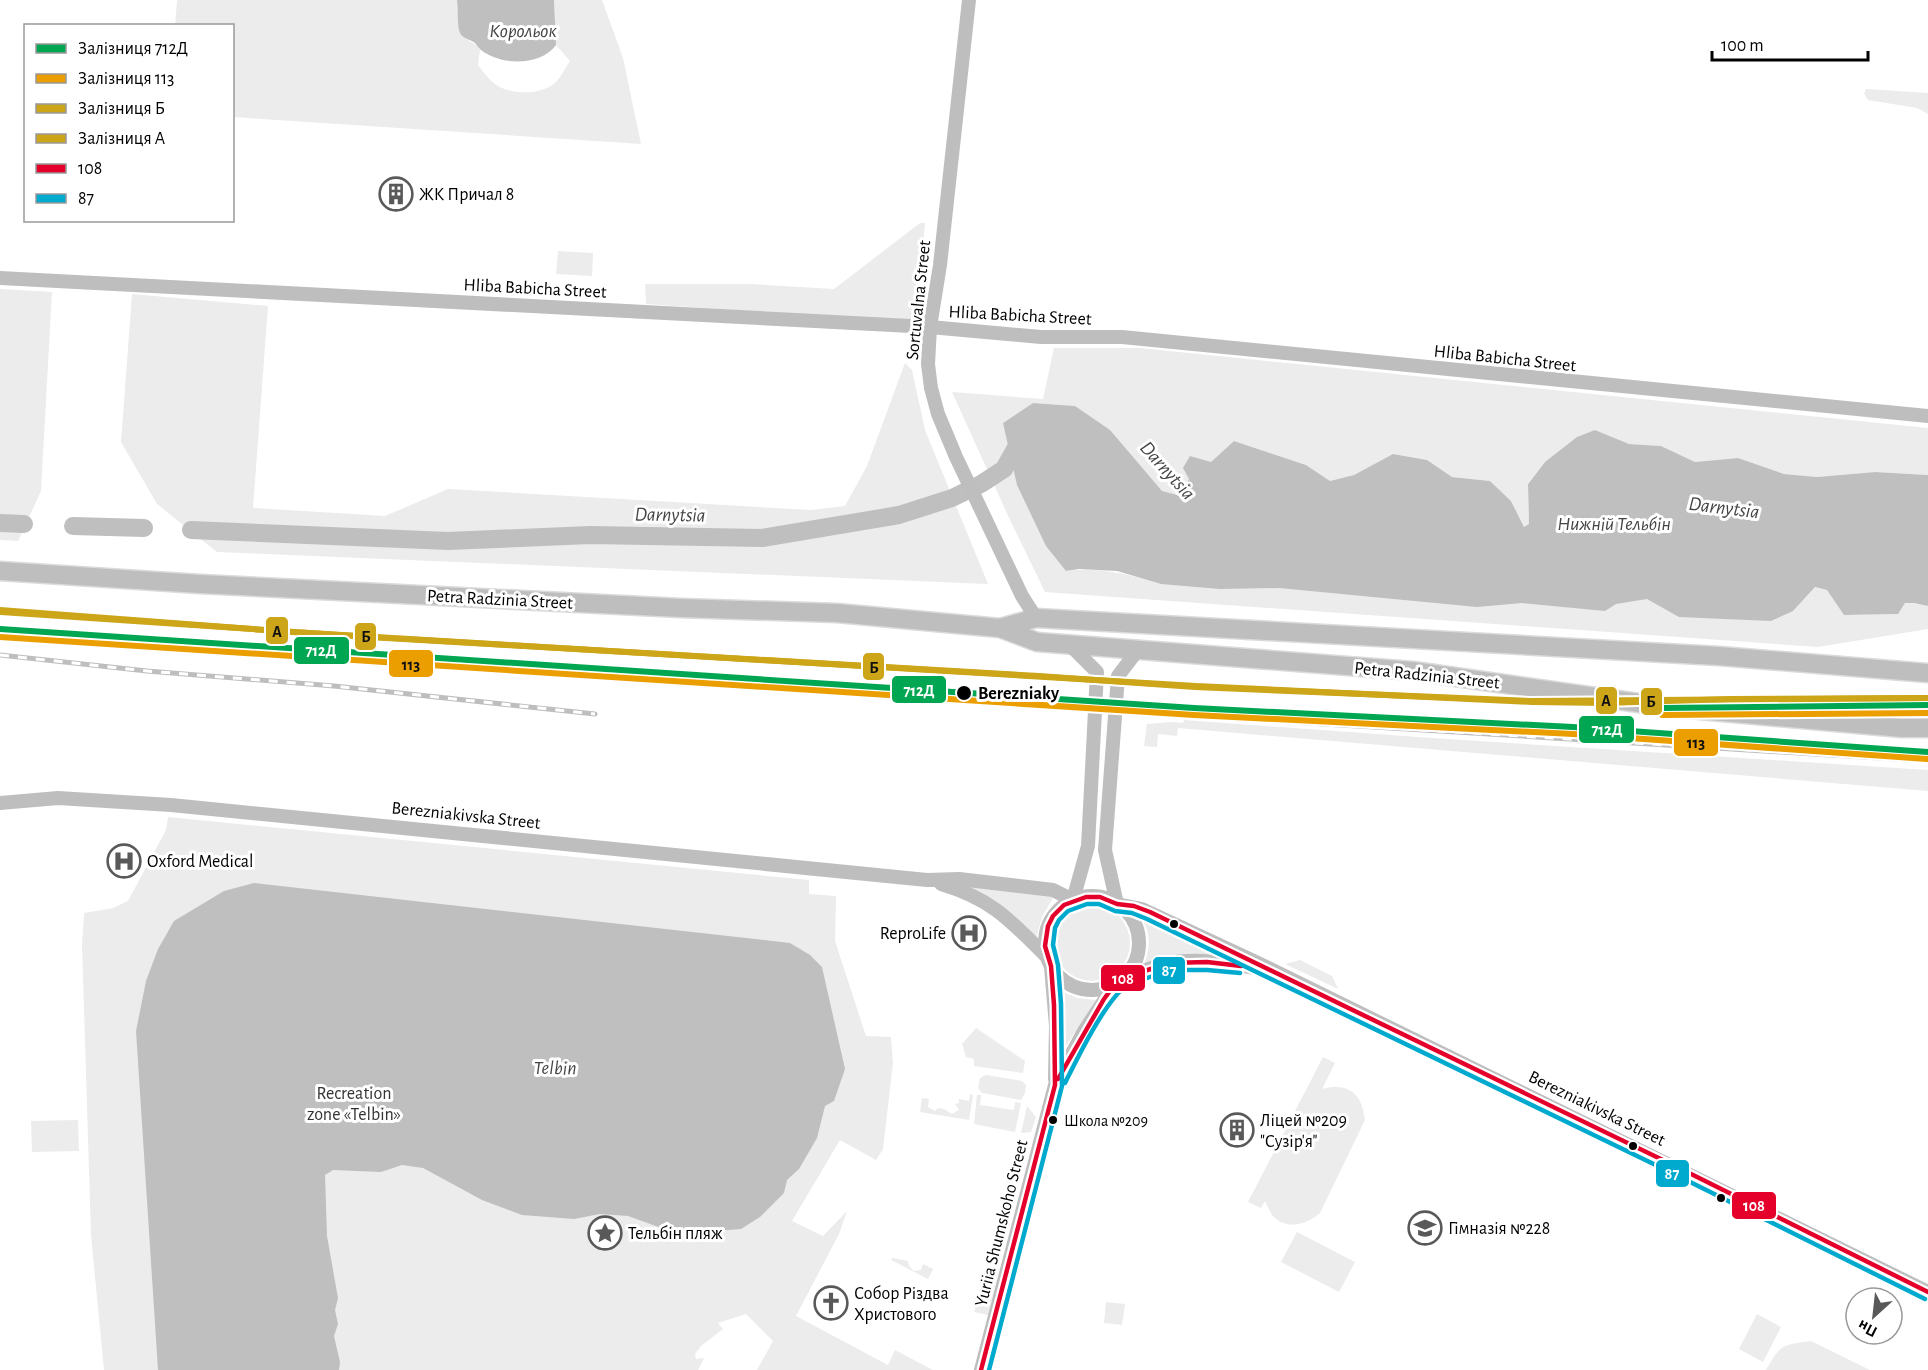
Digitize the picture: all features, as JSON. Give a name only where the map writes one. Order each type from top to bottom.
[{"type":"main road","name":"Petra Radzinia Street","points":[[0,571],[282,588],[681,608],[837,613],[1000,628],[1037,642],[1413,670],[1667,707],[1902,728],[1928,728]]},
{"type":"main road","name":"Petra Radzinia Street","points":[[1000,628],[1036,618],[1719,656],[1928,673]]},
{"type":"main road","points":[[1413,670],[1422,661],[1424,655],[1423,648],[1415,640]]},
{"type":"street","name":"Sortuvalna Street","points":[[969,0],[940,265],[930,327],[928,364],[938,414],[956,457],[1022,596],[1036,618]]},
{"type":"street","name":"Hliba Babicha Street","points":[[0,278],[930,327],[1041,338],[1122,337],[1928,416]]},
{"type":"street","points":[[1069,644],[1098,672],[1089,842],[1073,900]]},
{"type":"street","points":[[1117,904],[1095,897],[1073,900],[1060,909],[1050,921],[1045,936],[1049,961],[1061,978],[1079,989],[1100,990],[1119,981],[1136,960],[1139,942],[1132,920],[1117,904],[1107,866],[1105,842],[1118,676],[1137,651]]},
{"type":"street","name":"Berezniakivska Street","points":[[0,802],[58,798],[171,805],[927,880],[958,879],[1053,890],[1073,900]]},
{"type":"street","points":[[1053,890],[1070,882],[1086,858]]},
{"type":"street","points":[[1107,866],[1118,885],[1142,909]]},
{"type":"street","name":"Berezniakivska Street","points":[[927,880],[963,891],[1000,912],[1018,927],[1049,961]]},
{"type":"street","name":"Berezniakivska Street","points":[[1117,904],[1142,909],[1281,974],[1928,1292]]},
{"type":"street","name":"Yuriia Shumskoho Street","points":[[981,1370],[1055,1084],[1056,1026],[1049,961]]},
{"type":"street","name":"Berezniakivska Street","points":[[1119,981],[1162,964],[1190,962],[1231,964],[1281,974]]},
{"type":"street","name":"Yuriia Shumskoho Street","points":[[1055,1084],[1084,1031],[1119,981]]},
{"type":"green space","points":[[177,0],[457,0],[458,20],[462,35],[480,50],[478,65],[498,86],[508,90],[531,92],[546,89],[552,85],[559,79],[570,61],[556,45],[554,0],[602,0],[623,58],[641,144],[234,117],[234,24],[175,24]]},
{"type":"green space","points":[[1866,89],[1928,93],[1928,114],[1917,108],[1868,100],[1864,94]]},
{"type":"green space","points":[[920,223],[925,223],[917,318],[912,322],[646,304],[645,284],[751,284],[834,289]]},
{"type":"green space","points":[[558,251],[593,253],[592,276],[556,274]]},
{"type":"green space","points":[[0,289],[52,292],[41,491],[18,541],[0,540]]},
{"type":"green space","points":[[132,294],[268,306],[253,508],[385,516],[448,489],[811,510],[845,506],[867,466],[905,363],[912,370],[925,430],[988,584],[217,552],[157,504],[121,442]]},
{"type":"green space","points":[[1054,348],[1140,348],[1928,428],[1928,475],[1875,472],[1817,477],[1784,474],[1738,458],[1695,462],[1661,446],[1629,444],[1595,430],[1545,462],[1528,483],[1529,524],[1524,527],[1511,501],[1490,481],[1452,477],[1427,460],[1393,454],[1354,475],[1330,481],[1306,465],[1234,441],[1211,462],[1542,563],[1793,611],[1815,587],[1827,590],[1845,615],[1897,614],[1905,603],[1914,603],[1928,606],[1928,629],[1818,647],[1045,592],[952,392],[1043,399]],"holes":[[[1033,403],[1075,406],[1157,583],[1112,572],[1066,571],[1003,423]]]},
{"type":"green space","points":[[1184,720],[1928,770],[1928,791],[1178,728],[1177,736],[1158,734],[1157,747],[1144,746],[1147,724],[1183,723]]},
{"type":"green space","name":"Recreation zone «Telbin»","points":[[168,817],[809,880],[809,894],[836,896],[835,941],[866,1036],[891,1037],[893,1063],[883,1149],[876,1160],[840,1140],[792,1221],[823,1236],[847,1211],[839,1234],[796,1316],[888,1365],[895,1350],[933,1370],[757,1370],[773,1341],[746,1314],[718,1323],[723,1329],[701,1346],[695,1354],[696,1359],[704,1358],[698,1370],[104,1370],[91,1235],[82,945],[84,913],[113,908],[128,901],[166,830]]},
{"type":"green space","points":[[962,886],[1048,894],[1053,898],[1042,917],[1036,938]]},
{"type":"green space","points":[[1085,905],[1099,905],[1113,911],[1124,922],[1130,936],[1127,958],[1119,970],[1099,981],[1085,981],[1071,975],[1060,964],[1054,950],[1054,936],[1060,922],[1071,911]]},
{"type":"green space","points":[[1139,914],[1230,956],[1229,958],[1194,954],[1170,956],[1144,965],[1149,938],[1146,926]]},
{"type":"green space","points":[[1300,960],[1332,976],[1338,989],[1285,964]]},
{"type":"green space","points":[[1059,990],[1077,998],[1096,1000],[1066,1046],[1064,1045]]},
{"type":"green space","points":[[976,1028],[1025,1061],[1023,1073],[974,1066],[974,1059],[966,1057],[962,1044]]},
{"type":"green space","points":[[1323,1057],[1335,1063],[1322,1089],[1340,1087],[1352,1092],[1361,1103],[1365,1120],[1320,1213],[1304,1223],[1286,1224],[1273,1216],[1265,1201],[1261,1208],[1248,1202]]},
{"type":"green space","points":[[986,1075],[1022,1081],[1026,1085],[1021,1100],[982,1093],[978,1088],[980,1078]]},
{"type":"green space","points":[[970,1094],[973,1095],[969,1120],[920,1112],[922,1098],[929,1099],[928,1107],[935,1111],[938,1108],[944,1109],[952,1114],[959,1110],[955,1104],[959,1103],[959,1099],[969,1101]]},
{"type":"green space","points":[[977,1095],[981,1095],[980,1105],[1014,1110],[1015,1102],[1021,1103],[1015,1132],[974,1124]]},
{"type":"green space","points":[[1027,1106],[1036,1117],[1031,1132],[1021,1133]]},
{"type":"green space","points":[[78,1120],[79,1151],[32,1152],[31,1121]]},
{"type":"green space","points":[[1018,1140],[1025,1140],[1027,1143],[1019,1176],[1015,1184],[1007,1184]]},
{"type":"green space","points":[[1297,1232],[1355,1262],[1339,1292],[1281,1262]]},
{"type":"green space","points":[[989,1257],[994,1259],[999,1269],[988,1315],[974,1312],[984,1276],[991,1277],[994,1265],[987,1263]]},
{"type":"green space","points":[[892,1258],[908,1261],[914,1271],[921,1270],[923,1264],[933,1269],[928,1279],[891,1260]]},
{"type":"green space","points":[[1106,1302],[1125,1304],[1122,1325],[1104,1323]]},
{"type":"green space","points":[[1757,1314],[1781,1327],[1763,1362],[1739,1349]]},
{"type":"green space","points":[[1811,1341],[1870,1370],[1766,1370],[1783,1347]]},
{"type":"water","name":"Корольок","points":[[457,0],[554,0],[556,45],[541,57],[531,60],[510,61],[489,55],[460,33]]},
{"type":"water","name":"Нижній Тельбін","points":[[1033,403],[1075,406],[1110,430],[1162,491],[1181,496],[1189,479],[1183,468],[1190,456],[1211,462],[1234,441],[1306,465],[1330,481],[1354,475],[1393,454],[1427,460],[1452,477],[1490,481],[1511,501],[1524,527],[1529,524],[1528,484],[1545,462],[1577,437],[1595,430],[1629,444],[1661,446],[1695,462],[1738,458],[1784,474],[1817,477],[1875,472],[1928,475],[1928,606],[1905,603],[1898,614],[1844,615],[1827,590],[1815,587],[1793,611],[1771,621],[1679,617],[1647,599],[1616,604],[1605,611],[1522,603],[1477,607],[1279,588],[1220,589],[1161,584],[1117,571],[1079,569],[1066,571],[1046,546],[1017,485],[1003,423]]},
{"type":"water","name":"Telbin","points":[[254,883],[790,943],[810,955],[822,967],[845,1069],[834,1101],[825,1106],[817,1138],[799,1169],[787,1180],[784,1193],[760,1217],[741,1229],[704,1232],[667,1230],[628,1216],[600,1214],[574,1219],[522,1215],[482,1200],[423,1168],[402,1165],[381,1172],[333,1170],[325,1175],[327,1236],[338,1298],[335,1310],[338,1324],[334,1336],[340,1362],[339,1370],[158,1370],[136,1031],[146,981],[158,949],[174,921],[224,891]]},
{"type":"waterway","name":"Darnytsia","points":[[191,530],[448,541],[590,535],[762,538],[899,515],[952,498],[981,484],[1004,469],[1022,437]]},
{"type":"waterway","name":"Darnytsia","points":[[0,523],[24,524]]},
{"type":"waterway","name":"Darnytsia","points":[[73,526],[144,528]]},
{"type":"railway","points":[[0,637],[1194,716],[1928,761]]},
{"type":"railway","points":[[0,655],[147,671],[334,686],[595,714]]},
{"type":"rail line","name":"Б","points":[[0,610],[292,632],[1196,686],[1532,702],[1928,698]]},
{"type":"rail line","name":"A","points":[[1,612],[369,637],[1195,687],[1531,701],[1928,698]]},
{"type":"rail line","name":"712Д","points":[[0,629],[1194,708],[1573,727],[1928,752]]},
{"type":"rail line","name":"113","points":[[0,637],[1194,715],[1573,734],[1927,759]]},
{"type":"rail line","name":"712Д","points":[[1662,708],[1928,705]]},
{"type":"rail line","name":"113","points":[[1662,715],[1928,713]]},
{"type":"transit line","name":"108","points":[[981,1370],[1055,1085],[1054,1005],[1051,966],[1045,946],[1048,926],[1053,916],[1064,905],[1086,897],[1100,897],[1117,904],[1134,906],[1150,912],[1669,1163],[1928,1292]]},
{"type":"transit line","name":"87","points":[[989,1370],[1062,1086],[1061,1004],[1058,965],[1053,945],[1055,928],[1068,911],[1087,904],[1099,904],[1115,911],[1132,913],[1147,919],[1666,1170],[1925,1299]]},
{"type":"transit line","name":"108","points":[[1058,1079],[1104,999],[1115,984],[1123,978],[1169,963],[1207,962],[1241,966]]},
{"type":"transit line","name":"87","points":[[1065,1083],[1101,1016],[1127,985],[1170,970],[1240,973]]},
{"type":"place","name":"ЖК Причал 8","points":[[396,194]]},
{"type":"place","name":"Berezniaky","points":[[964,693]]},
{"type":"place","name":"Oxford Medical","points":[[124,861]]},
{"type":"place","name":"ReproLife","points":[[969,933]]},
{"type":"place","name":"Школа №209","points":[[1053,1120]]},
{"type":"place","name":"Ліцей №209 \"Сузір'я\"","points":[[1237,1130]]},
{"type":"place","name":"Гімназія №228","points":[[1425,1228]]},
{"type":"place","name":"Тельбін пляж","points":[[605,1233]]},
{"type":"place","name":"Собор Різдва Христового","points":[[831,1303]]}]
